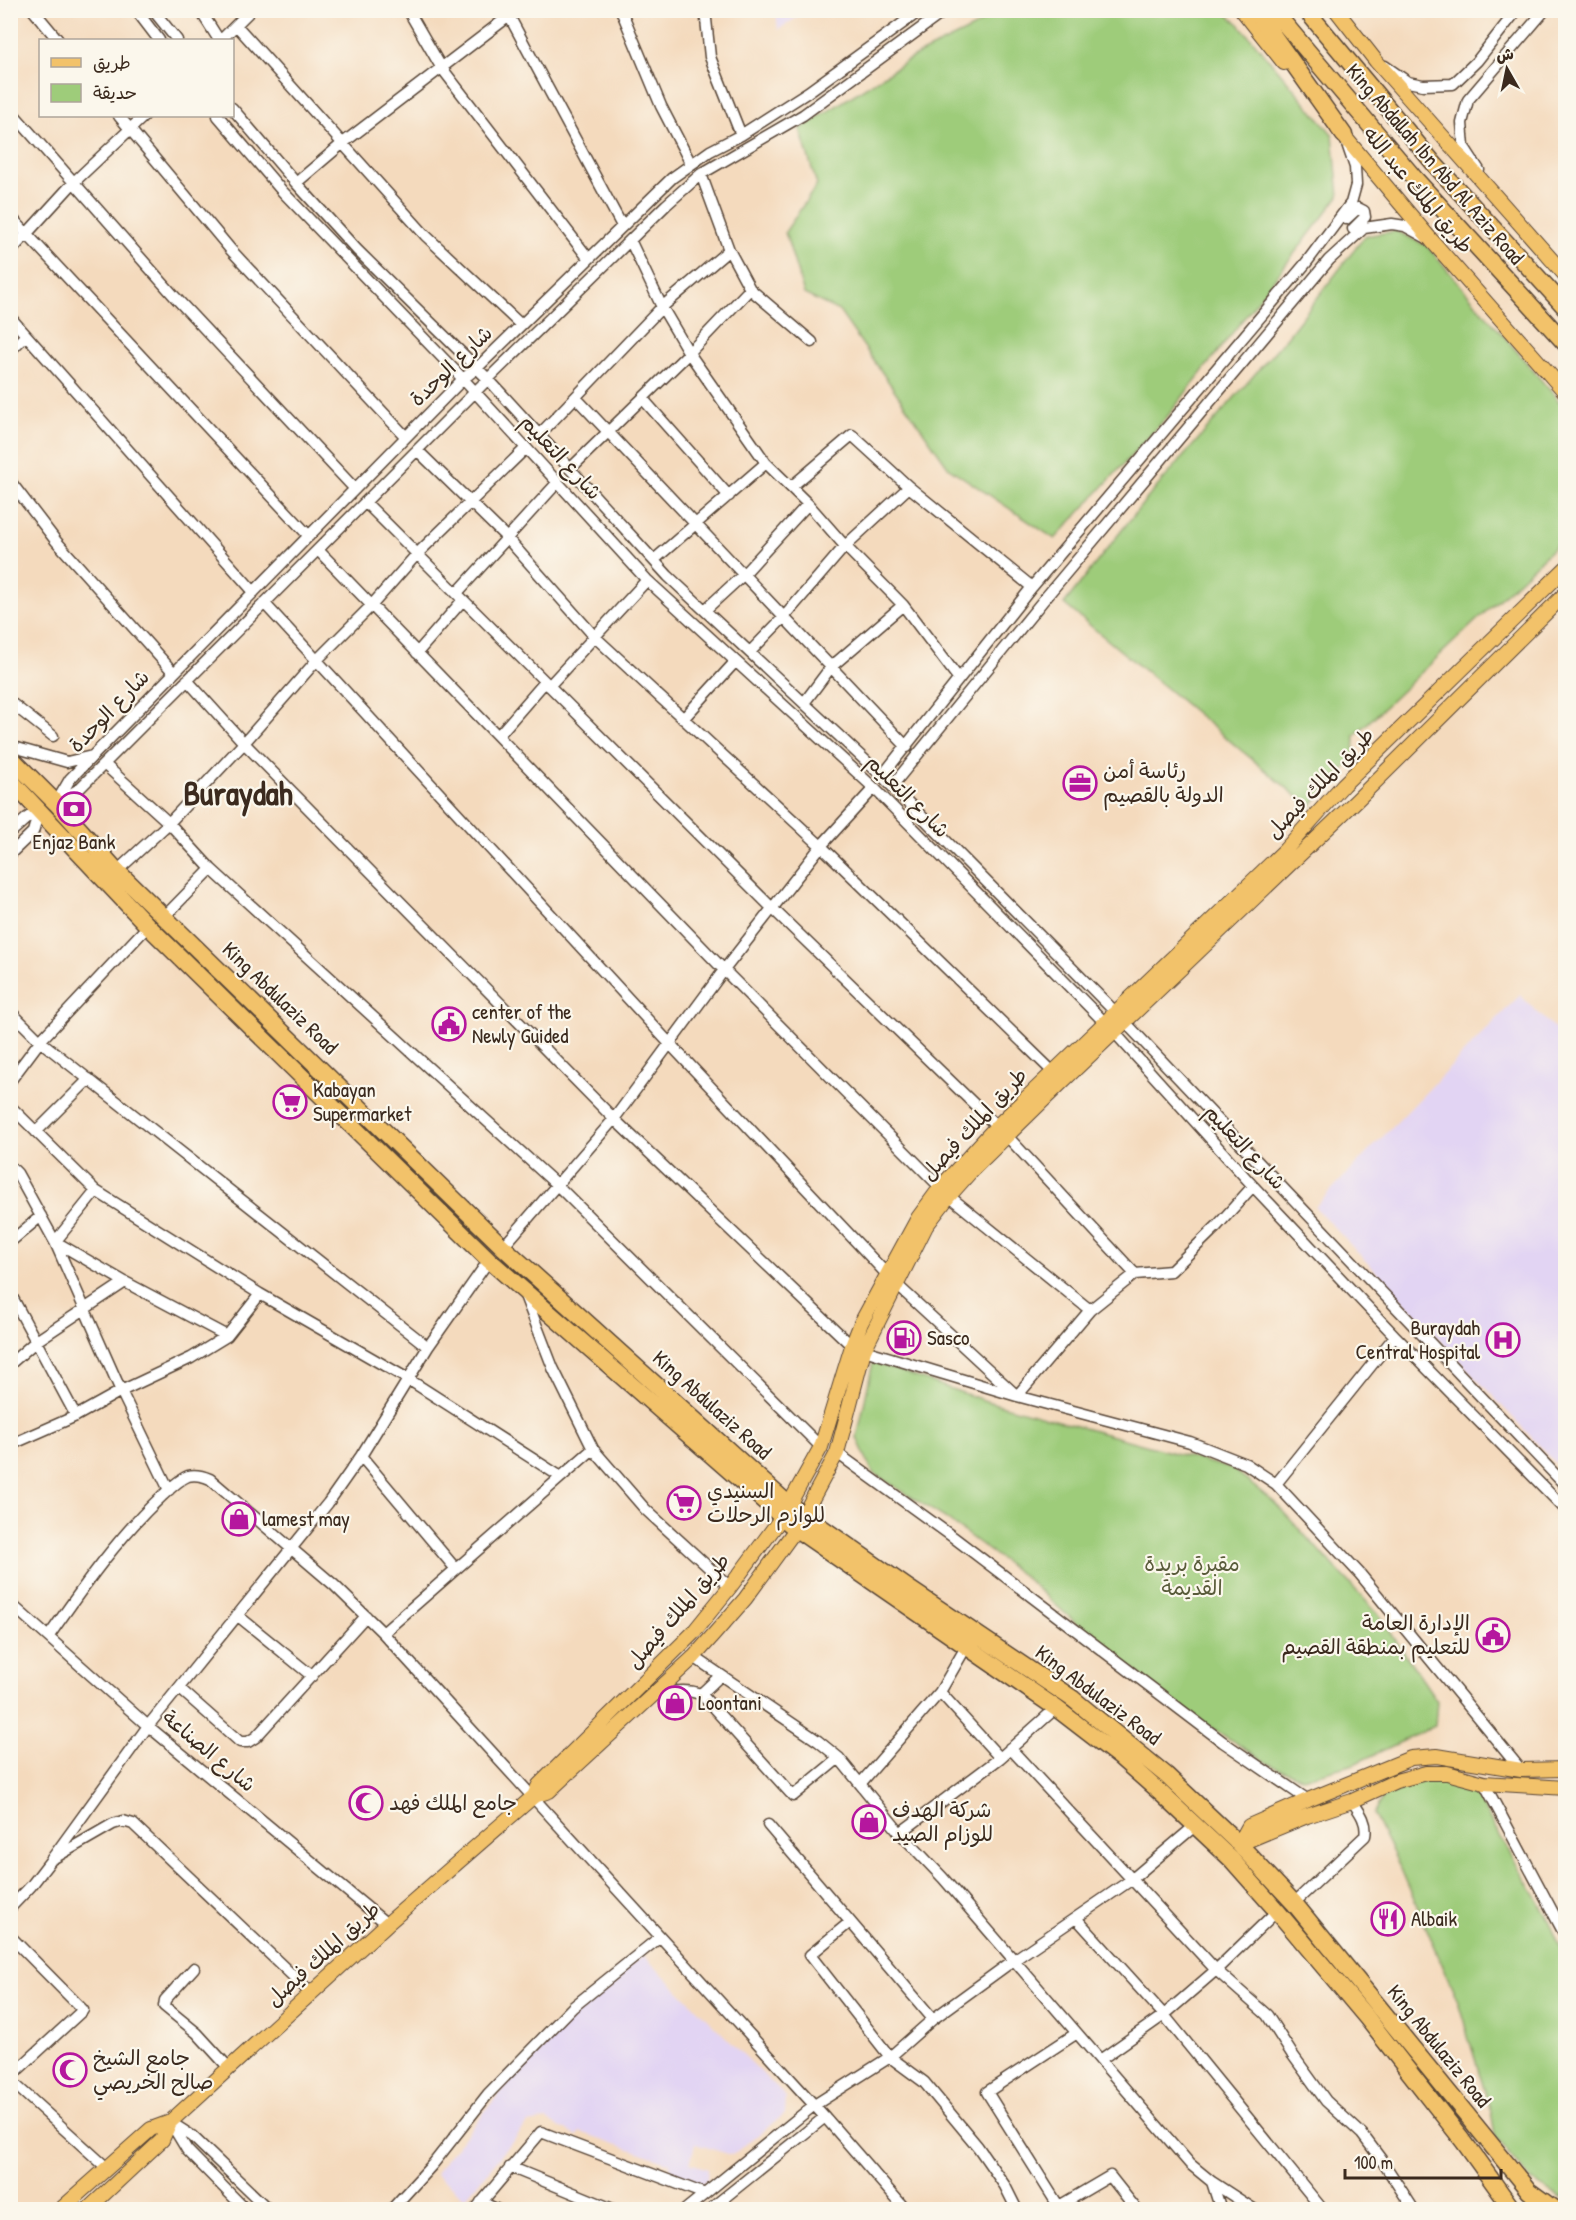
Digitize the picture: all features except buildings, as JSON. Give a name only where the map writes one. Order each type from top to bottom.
[{"type":"highway","points":[[1255,10],[1344,135]]},
{"type":"highway","name":"King Abdallah Ibn Abd Al Aziz Road","points":[[1273,10],[1416,180],[1566,344]]},
{"type":"highway","name":"King Abdallah Ibn Abd Al Aziz Road","points":[[1306,10],[1436,165],[1566,308]]},
{"type":"highway","name":"King Abdulaziz Road","points":[[10,757],[56,803],[117,871],[503,1247],[785,1510]]},
{"type":"highway","name":"King Abdulaziz Road","points":[[10,780],[148,926],[489,1260],[523,1290],[800,1522],[966,1647],[1056,1708],[1121,1758],[1196,1825],[1231,1859],[1367,2018],[1464,2142],[1513,2210]]},
{"type":"highway","name":"King Abdulaziz Road","points":[[800,1522],[908,1588],[1073,1699],[1166,1775],[1239,1844],[1294,1903],[1521,2182],[1529,2191],[1557,2209]]},
{"type":"main road","name":"طريق الملك عبد الله","points":[[1242,10],[1432,241],[1566,393]]},
{"type":"main road","points":[[1336,10],[1376,61],[1566,276]]},
{"type":"main road","name":"طريق الملك فيصل","points":[[1002,1131],[1115,1033],[1121,1018],[1285,850],[1343,785],[1566,568]]},
{"type":"main road","name":"طريق الملك فيصل","points":[[534,1796],[539,1785],[692,1634],[730,1587],[785,1510],[821,1447],[858,1348],[918,1218],[1002,1131],[1053,1072],[1104,1023],[1121,1018],[1350,807],[1566,593]]},
{"type":"main road","name":"طريق الملك فيصل","points":[[60,2210],[151,2129],[170,2122],[387,1924],[534,1796],[549,1791],[694,1657],[745,1599],[800,1522],[837,1453],[858,1348]]},
{"type":"main road","points":[[1239,1844],[1249,1827],[1411,1758],[1437,1756],[1521,1770],[1566,1769]]},
{"type":"main road","points":[[1239,1844],[1396,1782],[1426,1773],[1447,1773],[1484,1784],[1566,1788]]},
{"type":"main road","name":"طريق الملك فيصل","points":[[87,2210],[162,2140],[170,2122]]},
{"type":"street","points":[[33,10],[57,39]]},
{"type":"street","points":[[136,10],[158,39]]},
{"type":"street","points":[[153,10],[176,39]]},
{"type":"street","points":[[200,10],[219,39]]},
{"type":"street","points":[[221,39],[251,10]]},
{"type":"street","points":[[408,10],[441,67],[589,259]]},
{"type":"street","points":[[621,10],[661,106],[691,164]]},
{"type":"street","points":[[705,10],[710,57],[741,135]]},
{"type":"street","name":"شارع الوحدة","points":[[56,803],[70,779],[92,756],[463,379],[672,178],[710,151],[741,135],[808,92],[921,10]]},
{"type":"street","points":[[56,803],[79,789],[417,450],[630,240],[701,174],[803,115],[946,10]]},
{"type":"street","points":[[1376,61],[1408,82],[1423,85],[1453,84],[1477,61],[1517,10]]},
{"type":"street","points":[[1500,203],[1464,147],[1462,123],[1468,100],[1545,10]]},
{"type":"street","points":[[296,183],[343,143],[511,12],[622,226]]},
{"type":"street","points":[[236,25],[425,235],[521,325]]},
{"type":"street","points":[[10,110],[175,297],[355,489]]},
{"type":"street","name":"شارع التعليم","points":[[234,110],[296,183],[357,249],[477,368],[654,560],[882,776],[1121,1018],[1566,1485]]},
{"type":"street","points":[[120,117],[231,250],[406,437]]},
{"type":"street","points":[[10,252],[73,183],[143,117]]},
{"type":"street","name":"شارع التعليم","points":[[219,117],[283,192],[463,379],[647,580],[874,788],[1115,1033],[1253,1186],[1395,1336],[1566,1510]]},
{"type":"street","points":[[882,776],[1032,587],[1306,262],[1351,203],[1356,185],[1355,167],[1344,135]]},
{"type":"street","points":[[701,174],[729,250],[750,289],[812,342]]},
{"type":"street","points":[[1306,262],[1316,254],[1350,214],[1358,208],[1364,211],[1365,218],[1338,243],[1329,260]]},
{"type":"street","points":[[10,216],[309,536]]},
{"type":"street","points":[[892,786],[1046,597],[1329,260],[1364,228],[1392,224],[1405,226],[1432,241]]},
{"type":"street","points":[[630,240],[662,307],[689,353],[766,463],[903,605],[959,679]]},
{"type":"street","points":[[539,435],[662,307],[729,250]]},
{"type":"street","points":[[570,469],[689,353],[750,289]]},
{"type":"street","points":[[10,317],[254,592]]},
{"type":"street","points":[[10,351],[26,336]]},
{"type":"street","points":[[576,398],[907,747]]},
{"type":"street","points":[[643,399],[729,496]]},
{"type":"street","points":[[791,487],[852,435],[909,487],[1032,587]]},
{"type":"street","points":[[117,871],[169,823],[417,554],[526,448]]},
{"type":"street","points":[[417,450],[506,537],[595,636],[821,846],[1053,1072]]},
{"type":"street","points":[[654,560],[766,463]]},
{"type":"street","points":[[10,481],[71,559],[174,673]]},
{"type":"street","points":[[417,653],[506,537],[558,482]]},
{"type":"street","points":[[750,652],[784,617],[845,546],[909,487]]},
{"type":"street","points":[[365,502],[773,909],[1002,1131],[1135,1274]]},
{"type":"street","points":[[705,610],[743,574],[808,504]]},
{"type":"street","points":[[318,550],[724,970],[945,1192],[1090,1310]]},
{"type":"street","points":[[498,736],[647,580]]},
{"type":"street","points":[[264,603],[670,1044],[891,1279],[1017,1396]]},
{"type":"street","points":[[804,702],[831,667],[903,605]]},
{"type":"street","points":[[683,719],[735,662]]},
{"type":"street","points":[[186,680],[244,743],[614,1119],[858,1348],[1017,1396],[1191,1442],[1246,1464],[1276,1484],[1360,1574],[1521,1770]]},
{"type":"street","points":[[10,702],[53,736]]},
{"type":"street","points":[[10,746],[67,762],[92,756]]},
{"type":"street","points":[[104,764],[169,823],[211,869],[557,1185],[821,1447]]},
{"type":"street","points":[[503,1247],[614,1119],[724,970],[821,846],[874,788]]},
{"type":"street","points":[[10,833],[39,810]]},
{"type":"street","points":[[10,854],[33,832],[39,810]]},
{"type":"street","points":[[164,917],[211,869]]},
{"type":"street","points":[[10,1081],[40,1041],[148,926]]},
{"type":"street","points":[[10,1011],[40,1041],[428,1347]]},
{"type":"street","points":[[36,1132],[89,1079]]},
{"type":"street","points":[[10,1106],[96,1191],[260,1294],[408,1379],[561,1477]]},
{"type":"street","points":[[10,1166],[17,1173],[56,1242],[121,1391],[169,1490]]},
{"type":"street","points":[[1017,1396],[1090,1310],[1135,1274],[1171,1271],[1217,1226],[1253,1186]]},
{"type":"street","points":[[56,1242],[96,1191]]},
{"type":"street","points":[[10,1242],[41,1216]]},
{"type":"street","points":[[56,1242],[125,1282],[227,1336]]},
{"type":"street","points":[[10,1908],[51,1860],[148,1726],[308,1530],[362,1456],[428,1347],[489,1260]]},
{"type":"street","points":[[10,1364],[35,1342],[125,1282]]},
{"type":"street","points":[[523,1290],[553,1368],[593,1449],[645,1509],[730,1587]]},
{"type":"street","points":[[10,1293],[76,1416]]},
{"type":"street","points":[[12,1441],[76,1416],[121,1391],[190,1358],[227,1336],[260,1294]]},
{"type":"street","points":[[1276,1484],[1395,1336]]},
{"type":"street","points":[[383,1633],[593,1449]]},
{"type":"street","points":[[837,1453],[953,1537],[1223,1742],[1308,1800]]},
{"type":"street","points":[[362,1456],[455,1568]]},
{"type":"street","points":[[49,1636],[98,1566],[148,1509],[190,1475],[201,1475],[210,1479],[334,1585],[383,1633],[825,2117],[906,2210]]},
{"type":"street","name":"شارع الصناعة","points":[[10,1602],[148,1726],[387,1924]]},
{"type":"street","points":[[237,1615],[312,1676]]},
{"type":"street","points":[[178,1688],[240,1742],[248,1742],[256,1737],[366,1616]]},
{"type":"street","points":[[860,1784],[940,1692],[966,1647]]},
{"type":"street","points":[[694,1657],[818,1741],[839,1758],[900,1833],[943,1878],[1190,2164],[1212,2182],[1255,2210]]},
{"type":"street","points":[[701,1694],[720,1676]]},
{"type":"street","points":[[650,1697],[671,1691],[690,1690],[701,1694],[793,1796],[839,1758]]},
{"type":"street","points":[[940,1692],[999,1758]]},
{"type":"street","points":[[900,1833],[999,1758],[1056,1708]]},
{"type":"street","points":[[1010,1748],[1216,1970],[1267,2015],[1326,2101],[1362,2134],[1414,2210]]},
{"type":"street","points":[[1484,1784],[1566,1936]]},
{"type":"street","points":[[1294,1903],[1365,1836],[1367,1830],[1363,1818],[1352,1801]]},
{"type":"street","points":[[51,1860],[113,1824],[123,1821],[133,1824],[311,1993]]},
{"type":"street","points":[[768,1825],[933,2019]]},
{"type":"street","points":[[685,2210],[813,2106],[890,2056],[933,2019],[1131,1880],[1196,1825]]},
{"type":"street","points":[[1100,2060],[1164,2015],[1216,1970],[1277,1911]]},
{"type":"street","points":[[1076,1918],[1164,2015],[1323,2210]]},
{"type":"street","points":[[850,1922],[810,1955],[890,2056],[924,2082],[978,2147],[1005,2186],[1017,2210]]},
{"type":"street","points":[[10,1936],[83,2010],[10,2079],[107,2168]]},
{"type":"street","points":[[391,2210],[433,2164],[488,2094],[565,2015],[660,1937]]},
{"type":"street","points":[[194,1968],[165,2000],[164,2006],[197,2033],[229,2068]]},
{"type":"street","points":[[1077,2033],[987,2092],[1060,2208],[1110,2176],[1137,2210]]},
{"type":"street","points":[[709,2210],[825,2117]]},
{"type":"street","points":[[170,2122],[187,2150],[246,2210]]},
{"type":"street","points":[[170,2122],[192,2136],[269,2210]]},
{"type":"street","points":[[498,2210],[478,2206],[541,2132],[705,2194]]},
{"type":"street","points":[[510,2167],[615,2210]]},
{"type":"street","points":[[1212,2182],[1221,2210]]},
{"type":"shaded area","points":[[776,10],[806,10],[806,11],[778,30]]},
{"type":"shaded area","name":"Buraydah Central Hospital","points":[[1520,995],[1565,1039],[1565,1473],[1315,1207]]},
{"type":"shaded area","points":[[643,1955],[786,2097],[785,2114],[732,2155],[695,2144],[690,2163],[708,2169],[707,2179],[700,2186],[669,2174],[670,2163],[581,2132],[577,2136],[546,2120],[528,2123],[465,2198],[435,2173],[516,2073],[588,1999]]},
{"type":"green space","points":[[997,10],[1223,11],[1239,24],[1333,135],[1339,196],[1167,417],[1055,539],[949,468],[839,311],[804,294],[785,232],[817,185],[800,129],[913,57],[973,28]]},
{"type":"green space","points":[[1396,231],[1427,246],[1565,408],[1565,537],[1355,735],[1354,758],[1310,807],[1064,604],[1144,502],[1287,337],[1365,236]]},
{"type":"green space","name":"مقبرة بريدة القديمة","points":[[873,1362],[986,1401],[1232,1469],[1274,1502],[1378,1614],[1437,1701],[1435,1726],[1354,1764],[1303,1778],[1272,1766],[1185,1711],[1085,1631],[1022,1575],[945,1518],[873,1473],[857,1438]]},
{"type":"green space","points":[[1423,1779],[1455,1782],[1474,1792],[1549,1919],[1565,1959],[1565,2198],[1561,2198],[1532,2181],[1495,2136],[1491,2112],[1457,1999],[1401,1869],[1373,1814],[1393,1789]]},
{"type":"place","name":"رئاسة أمن الدولة بالقصيم","points":[[1080,783]]},
{"type":"place","name":"Enjaz Bank","points":[[74,809]]},
{"type":"place","name":"center of the Newly Guided","points":[[449,1024]]},
{"type":"place","name":"Kabayan Supermarket","points":[[290,1102]]},
{"type":"place","name":"Sasco","points":[[904,1338]]},
{"type":"place","name":"Buraydah Central Hospital","points":[[1503,1340]]},
{"type":"place","name":"السنيدي للوازم الرحلات","points":[[684,1503]]},
{"type":"place","name":"lamest may","points":[[239,1519]]},
{"type":"place","name":"الإدارة العامة للتعليم بمنطقة القصيم","points":[[1493,1635]]},
{"type":"place","name":"Loontani","points":[[675,1703]]},
{"type":"place","name":"جامع الملك فهد","points":[[366,1803]]},
{"type":"place","name":"شركة الهدف للوزام الصيد","points":[[869,1822]]},
{"type":"place","name":"Albaik","points":[[1388,1919]]},
{"type":"place","name":"جامع الشيخ صالح الخريصي","points":[[70,2070]]},
{"type":"district","name":"Buraydah","points":[[238,793]]}]
